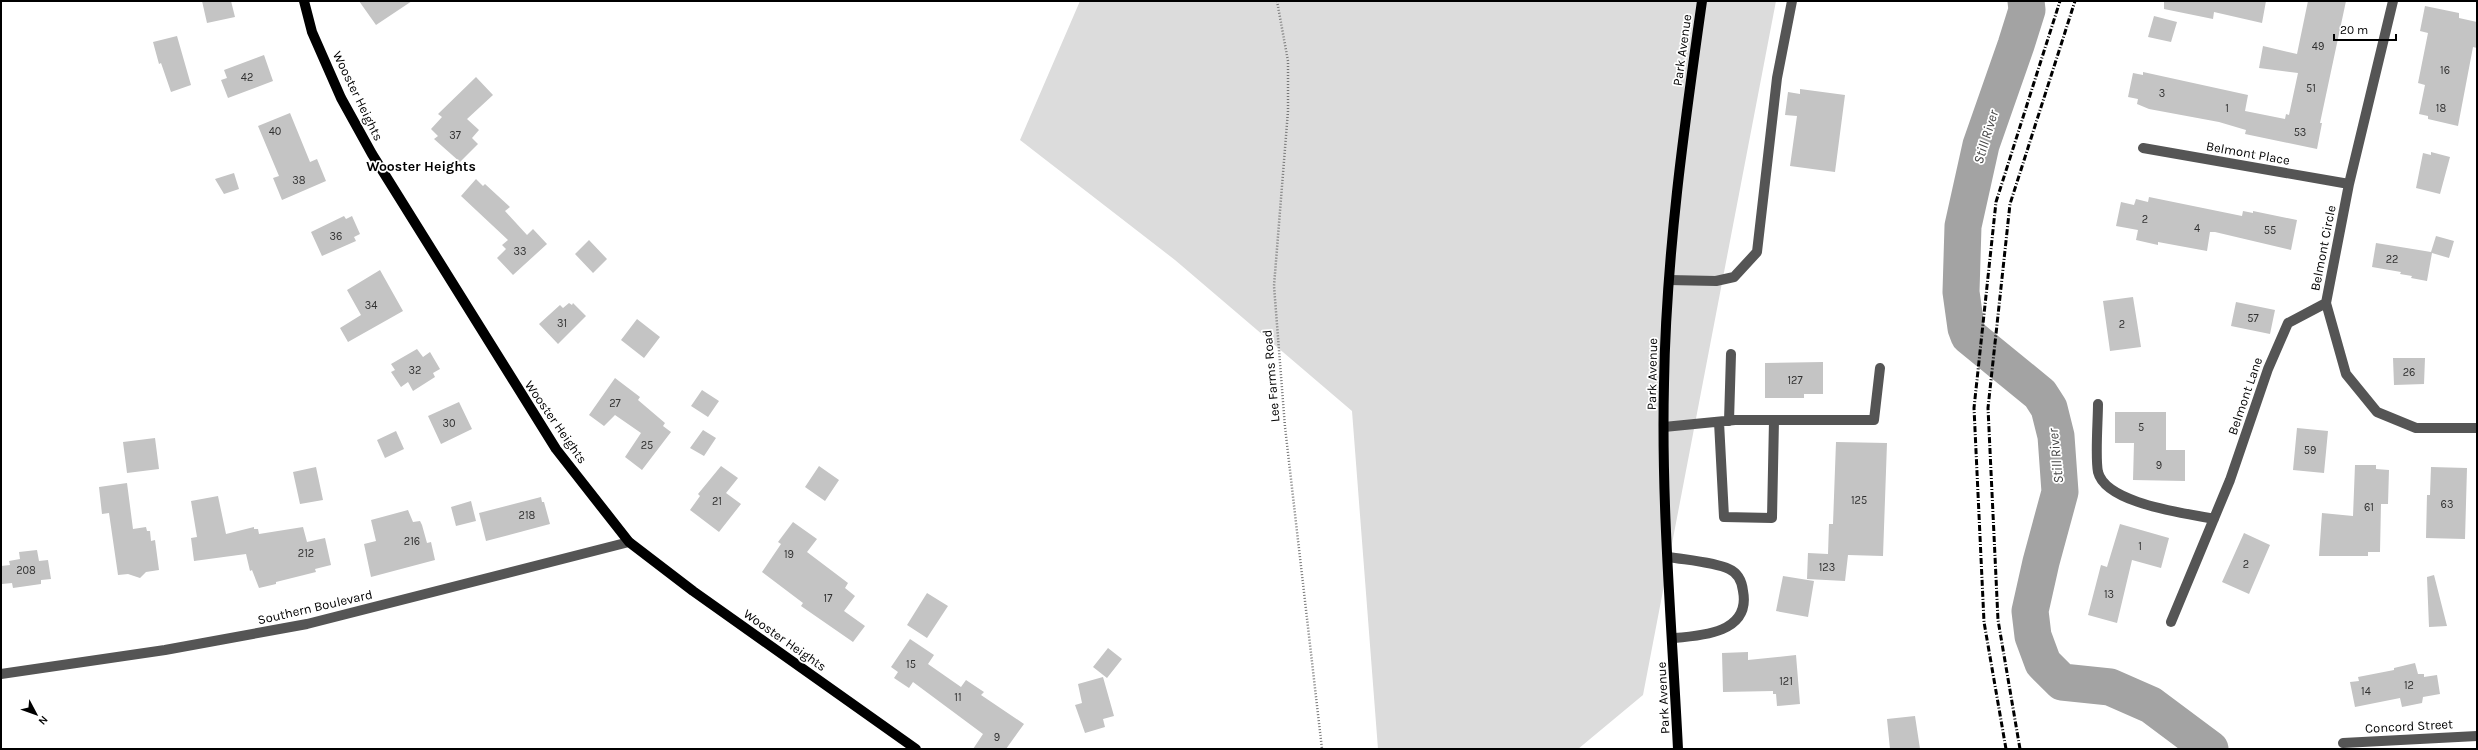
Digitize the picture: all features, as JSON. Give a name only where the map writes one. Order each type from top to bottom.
[{"type":"main road","name":"Wooster Heights","points":[[304,1],[312,32],[341,98],[372,154],[556,448],[629,542],[700,596],[916,749]]},
{"type":"main road","name":"Park Avenue","points":[[1678,749],[1664,427],[1664,384],[1669,280],[1674,222],[1702,1]]},
{"type":"street","points":[[1669,280],[1716,281],[1734,277],[1757,252],[1777,78],[1792,1]]},
{"type":"street","name":"Belmont Circle","points":[[2393,1],[2349,184],[2326,303],[2346,374],[2377,412],[2416,428],[2477,428]]},
{"type":"street","name":"Belmont Place","points":[[2143,148],[2349,184]]},
{"type":"street","name":"Belmont Lane","points":[[2171,622],[2230,480],[2268,368],[2288,323],[2326,303]]},
{"type":"street","points":[[1731,354],[1724,421],[1724,517],[1772,518],[1774,420]]},
{"type":"street","points":[[1664,427],[1724,421],[1874,420],[1880,368]]},
{"type":"street","points":[[2098,404],[2098,473],[2111,490],[2126,499],[2214,519]]},
{"type":"street","name":"Southern Boulevard","points":[[1,674],[165,650],[307,624],[629,542]]},
{"type":"street","points":[[1669,556],[1728,568],[1737,574],[1744,594],[1742,608],[1734,623],[1716,632],[1673,638]]},
{"type":"street","name":"Concord Street","points":[[2343,743],[2477,736]]},
{"type":"path","name":"Lee Farms Road","points":[[1277,1],[1288,61],[1288,111],[1274,286],[1285,427],[1322,749]]},
{"type":"shaded area","points":[[1080,1],[1776,1],[1643,695],[1578,749],[1378,749],[1352,411],[1175,260],[1020,140]]},
{"type":"building","points":[[202,1],[231,1],[235,17],[207,23]]},
{"type":"building","points":[[359,1],[412,1],[376,25]]},
{"type":"building","points":[[2164,1],[2266,1],[2262,23],[2214,12],[2213,19],[2164,9]]},
{"type":"building","points":[[2308,1],[2346,1],[2320,123],[2322,123],[2317,149],[2245,134],[2246,130],[2219,122],[2149,109],[2137,104],[2138,99],[2128,97],[2133,73],[2143,75],[2143,72],[2248,95],[2245,111],[2285,119],[2286,114],[2289,115],[2298,73],[2259,68],[2263,46],[2297,54]]},
{"type":"building","points":[[2425,6],[2459,13],[2459,18],[2477,22],[2477,48],[2473,47],[2458,126],[2428,119],[2428,116],[2419,114],[2425,85],[2418,83],[2428,33],[2420,31]]},
{"type":"building","points":[[2154,16],[2177,22],[2171,42],[2148,37]]},
{"type":"building","points":[[177,36],[191,85],[171,92],[161,63],[159,64],[153,42]]},
{"type":"building","points":[[264,55],[273,81],[228,98],[221,80],[227,78],[224,70]]},
{"type":"building","points":[[476,77],[493,95],[467,119],[479,130],[472,138],[478,144],[460,162],[434,139],[438,136],[431,129],[442,117],[438,114]]},
{"type":"building","points":[[1800,89],[1845,95],[1835,172],[1790,166],[1797,116],[1785,115],[1788,92],[1800,94]]},
{"type":"building","points":[[290,113],[310,162],[317,159],[326,181],[282,200],[273,178],[279,176],[258,126]]},
{"type":"building","points":[[2431,152],[2450,157],[2440,194],[2416,188],[2423,153],[2431,155]]},
{"type":"building","points":[[234,173],[239,189],[224,194],[215,179]]},
{"type":"building","points":[[476,179],[483,186],[485,184],[510,207],[505,211],[527,235],[533,229],[547,244],[513,275],[497,258],[506,249],[502,245],[508,240],[461,196]]},
{"type":"building","points":[[2149,197],[2242,216],[2243,211],[2253,213],[2253,211],[2297,220],[2291,250],[2215,232],[2210,232],[2207,251],[2158,242],[2158,245],[2136,240],[2138,230],[2116,226],[2121,202],[2134,205],[2136,199],[2148,202]]},
{"type":"building","points":[[344,216],[346,219],[352,216],[360,234],[354,237],[356,241],[322,256],[311,232]]},
{"type":"building","points":[[2436,236],[2454,241],[2449,258],[2432,253],[2427,281],[2411,278],[2412,276],[2400,274],[2401,272],[2372,267],[2376,243],[2431,252]]},
{"type":"building","points":[[589,240],[607,259],[593,273],[575,254]]},
{"type":"building","points":[[380,270],[403,311],[348,342],[340,328],[361,315],[347,290]]},
{"type":"building","points":[[2133,297],[2141,347],[2110,351],[2103,301]]},
{"type":"building","points":[[2236,302],[2275,310],[2270,334],[2231,326]]},
{"type":"building","points":[[569,303],[572,305],[573,303],[586,316],[558,344],[539,324],[560,305],[563,308]]},
{"type":"building","points":[[637,319],[660,337],[644,358],[621,340]]},
{"type":"building","points":[[417,349],[423,357],[430,352],[440,369],[433,373],[435,377],[413,391],[408,382],[401,387],[391,372],[395,370],[391,364]]},
{"type":"building","points":[[2393,358],[2425,358],[2424,384],[2394,385]]},
{"type":"building","points":[[1823,362],[1823,394],[1804,394],[1804,398],[1765,398],[1765,363]]},
{"type":"building","points":[[615,378],[640,397],[638,400],[665,423],[663,426],[671,432],[642,470],[625,457],[641,433],[615,415],[604,426],[589,415]]},
{"type":"building","points":[[702,390],[719,401],[708,417],[691,406]]},
{"type":"building","points":[[459,402],[472,429],[441,444],[428,416]]},
{"type":"building","points":[[2115,412],[2166,412],[2166,450],[2185,450],[2185,481],[2133,480],[2134,443],[2115,443]]},
{"type":"building","points":[[2297,428],[2328,431],[2324,473],[2293,470]]},
{"type":"building","points":[[703,430],[716,438],[704,456],[690,448]]},
{"type":"building","points":[[396,431],[404,449],[385,458],[377,440]]},
{"type":"building","points":[[155,438],[159,469],[127,473],[123,442]]},
{"type":"building","points":[[1836,442],[1887,443],[1883,556],[1848,555],[1845,581],[1807,579],[1808,553],[1828,554],[1829,524],[1833,524]]},
{"type":"building","points":[[2355,465],[2376,465],[2376,469],[2389,470],[2388,504],[2381,504],[2380,552],[2368,552],[2368,556],[2319,556],[2322,513],[2353,516]]},
{"type":"building","points":[[721,466],[738,478],[726,493],[741,504],[719,532],[690,510],[700,496],[698,494]]},
{"type":"building","points":[[819,466],[839,480],[825,501],[805,487]]},
{"type":"building","points":[[316,467],[323,500],[300,504],[293,472]]},
{"type":"building","points":[[2431,467],[2467,468],[2465,539],[2426,538],[2427,495],[2430,495]]},
{"type":"building","points":[[127,483],[133,529],[146,527],[147,531],[150,531],[151,541],[155,540],[159,570],[146,572],[140,578],[128,574],[118,575],[109,513],[102,514],[99,487]]},
{"type":"building","points":[[218,496],[226,534],[254,527],[254,529],[258,529],[259,534],[303,527],[307,542],[325,538],[331,565],[315,569],[316,572],[259,588],[252,570],[250,571],[246,554],[194,561],[191,538],[197,537],[191,501]]},
{"type":"building","points":[[541,497],[542,502],[544,502],[550,524],[486,541],[479,513]]},
{"type":"building","points":[[471,501],[476,521],[456,526],[451,507]]},
{"type":"building","points":[[408,510],[413,522],[420,521],[427,543],[431,542],[435,560],[371,577],[364,544],[376,541],[371,520]]},
{"type":"building","points":[[793,522],[817,539],[807,552],[848,583],[845,588],[855,596],[844,611],[865,626],[853,642],[801,606],[803,603],[762,572],[781,544],[778,542]]},
{"type":"building","points":[[2120,524],[2169,538],[2161,568],[2132,560],[2117,623],[2088,615],[2101,565],[2107,567]]},
{"type":"building","points":[[2244,533],[2270,545],[2249,594],[2222,582]]},
{"type":"building","points":[[37,550],[39,561],[48,560],[51,579],[41,580],[41,584],[13,588],[12,583],[2,584],[1,566],[10,565],[9,561],[20,559],[19,552]]},
{"type":"building","points":[[2434,575],[2447,626],[2429,627],[2427,577]]},
{"type":"building","points":[[1783,576],[1814,581],[1808,617],[1776,611]]},
{"type":"building","points":[[927,593],[948,606],[927,638],[907,625]]},
{"type":"building","points":[[910,639],[934,655],[928,664],[961,687],[966,680],[984,692],[981,695],[1024,724],[1006,749],[973,749],[983,734],[913,682],[909,688],[894,678],[898,672],[891,667]]},
{"type":"building","points":[[1108,648],[1122,659],[1107,678],[1093,667]]},
{"type":"building","points":[[1748,652],[1748,660],[1796,655],[1800,704],[1777,706],[1776,694],[1773,694],[1773,691],[1723,692],[1722,653]]},
{"type":"building","points":[[2415,663],[2418,674],[2424,674],[2424,677],[2437,675],[2440,694],[2423,697],[2422,703],[2402,707],[2400,698],[2355,707],[2350,682],[2359,681],[2358,677],[2394,670],[2394,668]]},
{"type":"building","points":[[1103,677],[1114,716],[1103,719],[1105,727],[1085,733],[1075,705],[1082,703],[1078,684]]},
{"type":"building","points":[[1915,716],[1920,749],[1890,749],[1887,719]]},
{"type":"waterway","name":"Still River","points":[[2026,1],[2027,10],[1981,145],[1963,226],[1961,292],[1966,328],[1969,336],[2040,394],[2049,408],[2056,436],[2060,492],[2041,562],[2030,611],[2033,636],[2043,663],[2062,682],[2110,687],[2151,705],[2210,749]]},
{"type":"railway","points":[[2006,749],[1984,622],[1974,408],[1996,202],[2060,1]]},
{"type":"railway","points":[[2020,749],[1998,620],[1988,408],[2010,204],[2075,1]]},
{"type":"district","name":"Wooster Heights","points":[[421,166]]}]
